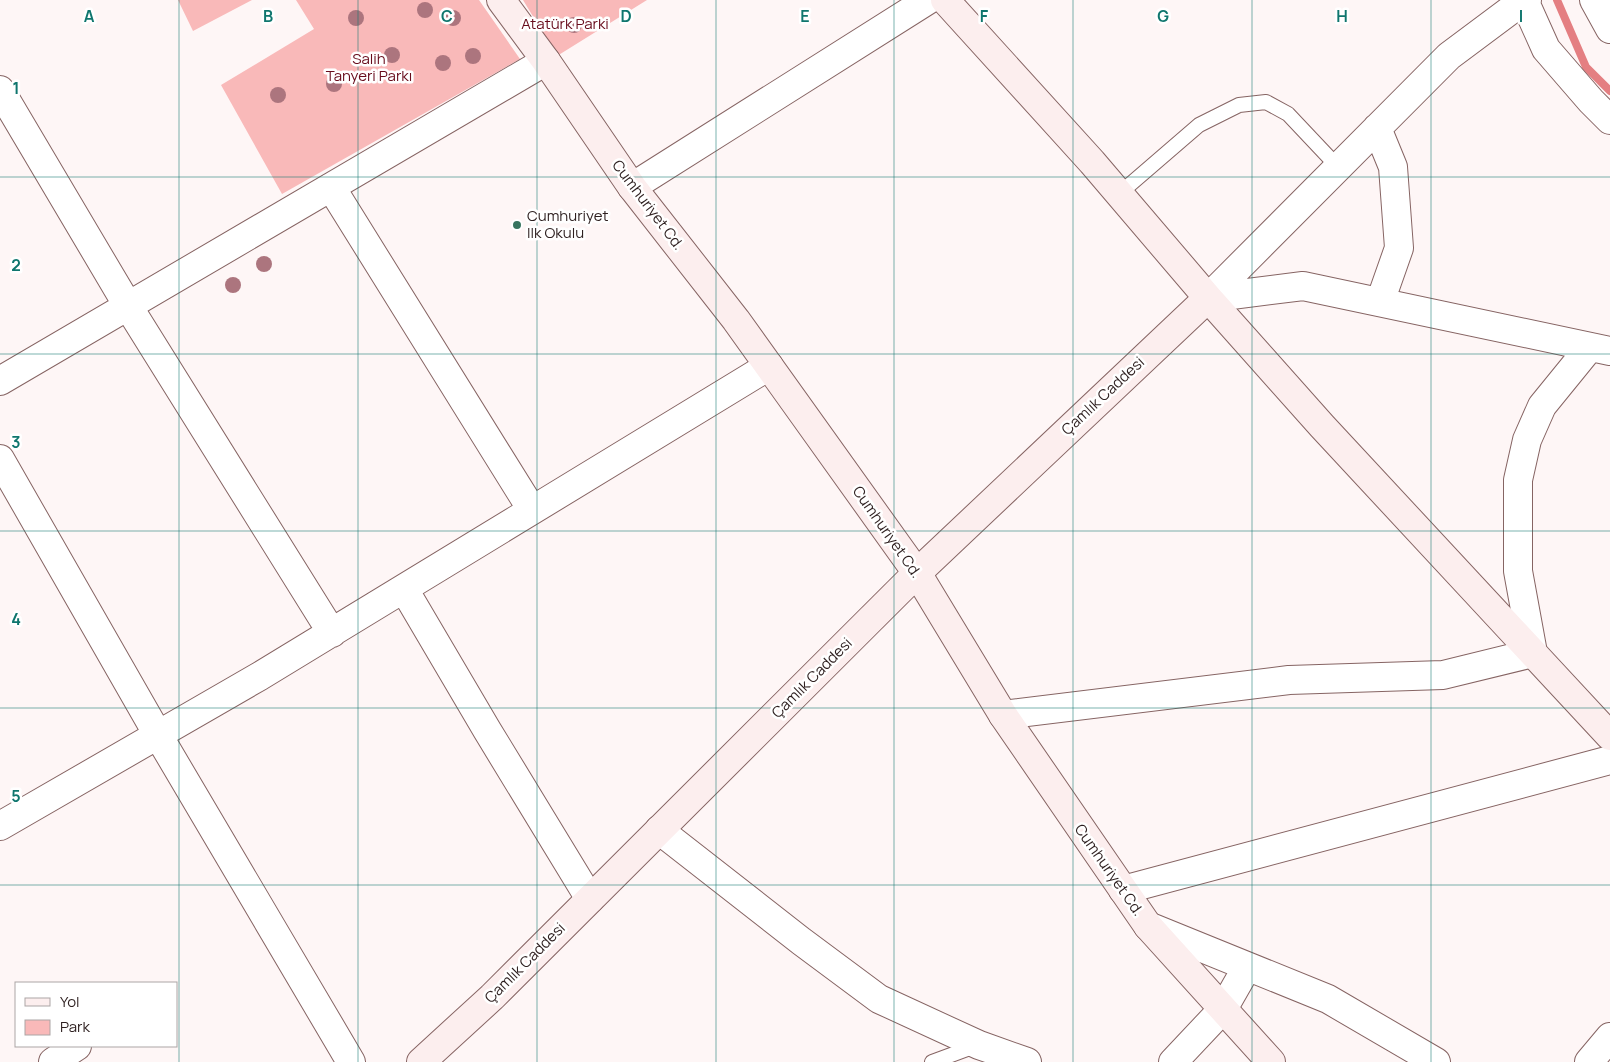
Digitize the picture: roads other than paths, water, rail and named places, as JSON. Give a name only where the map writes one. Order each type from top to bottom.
[{"type":"street","name":"Cumhuriyet Cd.","points":[[502,0],[632,187],[736,320],[917,574],[1002,715],[1148,926],[1272,1062]]},
{"type":"street","points":[[632,187],[928,0]]},
{"type":"street","points":[[945,0],[1119,194],[1208,298],[1322,426],[1610,736]]},
{"type":"street","points":[[1208,298],[1449,56],[1525,0],[1546,49],[1610,120]]},
{"type":"street","points":[[1594,0],[1610,29]]},
{"type":"street","points":[[0,381],[546,61]]},
{"type":"street","points":[[0,90],[128,306],[332,633]]},
{"type":"street","points":[[1377,128],[1393,167],[1399,248],[1380,302]]},
{"type":"street","points":[[331,187],[532,510]]},
{"type":"street","points":[[1208,298],[1303,286],[1600,349]]},
{"type":"street","name":"Çamlık Caddesi","points":[[421,1062],[492,997],[917,574],[1208,298]]},
{"type":"street","points":[[1533,653],[1518,571],[1518,480],[1527,440],[1542,406],[1600,349]]},
{"type":"street","points":[[0,826],[332,633],[769,366]]},
{"type":"street","points":[[0,459],[158,735],[350,1062]]},
{"type":"street","points":[[404,589],[487,730],[590,898]]},
{"type":"street","points":[[1002,715],[1289,680],[1443,675],[1533,653]]},
{"type":"street","points":[[1123,890],[1610,760]]},
{"type":"street","points":[[659,830],[801,941],[879,998],[979,1044],[1027,1062]]},
{"type":"street","points":[[1148,926],[1328,999],[1436,1062]]},
{"type":"street","points":[[1173,1062],[1223,1009],[1247,967]]},
{"type":"street","points":[[1588,1062],[1610,1037]]},
{"type":"street","points":[[53,1062],[76,1047]]},
{"type":"lane","points":[[1119,194],[1199,125],[1239,105],[1266,102],[1288,114],[1338,167]]},
{"type":"lane","points":[[932,1062],[979,1044]]},
{"type":"waterway","points":[[1557,0],[1586,67],[1610,91]]},
{"type":"place","name":"Cumhuriyet Ilk Okulu","points":[[517,225]]},
{"type":"park label","name":"Atatürk Parki","points":[[565,24]]},
{"type":"park label","name":"Salih Tanyeri Parkı","points":[[369,68]]}]
